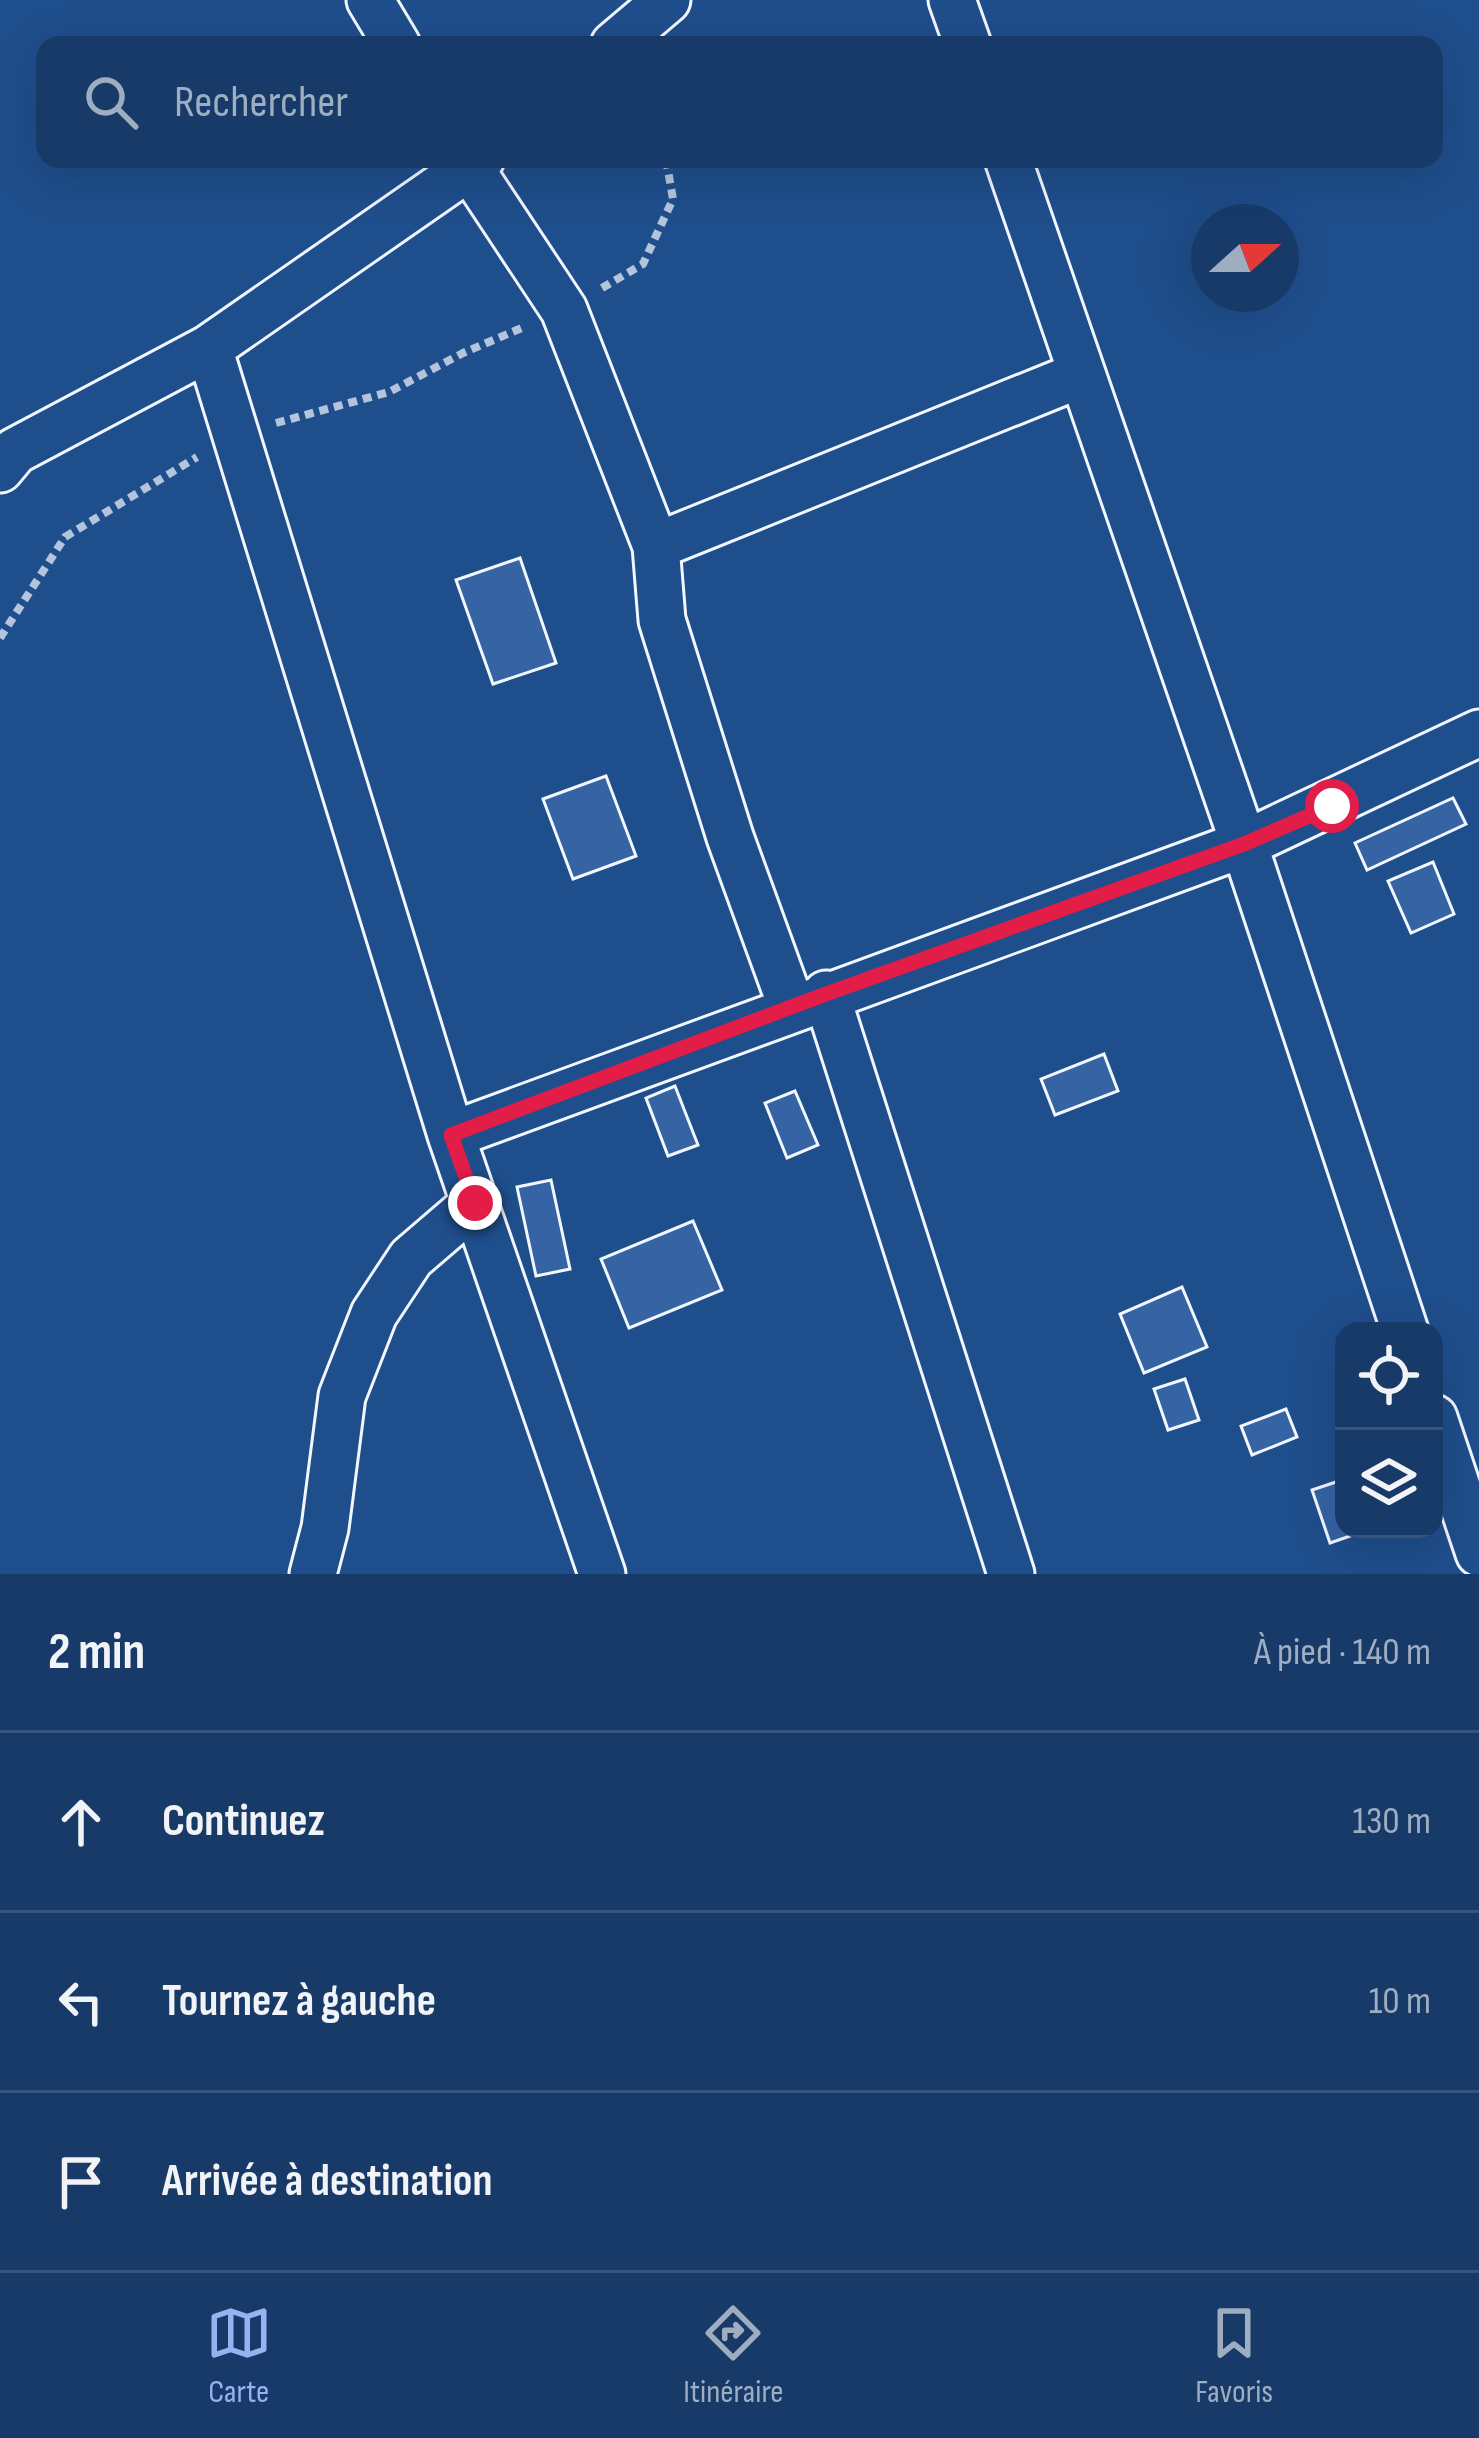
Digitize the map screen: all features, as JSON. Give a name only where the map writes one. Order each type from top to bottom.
[{"type":"street","points":[[370,0],[392,36]]},
{"type":"street","points":[[625,36],[667,0]]},
{"type":"street","points":[[952,0],[965,36]]},
{"type":"street","points":[[0,469],[15,451],[209,348],[463,168]]},
{"type":"street","points":[[475,168],[564,310],[656,546],[662,620],[730,836],[809,1001],[1011,1574]]},
{"type":"street","points":[[1011,168],[1244,844],[1402,1322]]},
{"type":"street","points":[[209,348],[451,1135],[602,1574]]},
{"type":"street","points":[[656,546],[1082,374]]},
{"type":"street","points":[[451,1135],[1244,844],[1479,734]]},
{"type":"street","points":[[313,1574],[325,1528],[342,1396],[374,1314],[411,1258],[475,1203]]},
{"type":"street","points":[[1438,1430],[1479,1553]]},
{"type":"path","points":[[0,638],[65,537],[235,434],[389,392],[463,353],[564,310],[643,264],[674,199],[667,168]]},
{"type":"building","points":[[520,558],[556,663],[493,684],[456,580]]},
{"type":"building","points":[[606,776],[636,856],[573,879],[543,799]]},
{"type":"building","points":[[1453,798],[1466,824],[1367,870],[1355,843]]},
{"type":"building","points":[[1433,862],[1454,914],[1411,933],[1388,881]]},
{"type":"building","points":[[1104,1054],[1118,1091],[1055,1115],[1041,1079]]},
{"type":"building","points":[[675,1086],[698,1145],[668,1156],[646,1098]]},
{"type":"building","points":[[795,1091],[818,1145],[787,1158],[765,1103]]},
{"type":"building","points":[[551,1180],[570,1269],[536,1276],[517,1187]]},
{"type":"building","points":[[693,1221],[722,1290],[629,1328],[601,1259]]},
{"type":"building","points":[[1182,1287],[1207,1347],[1144,1373],[1120,1314]]},
{"type":"building","points":[[1185,1379],[1199,1420],[1168,1430],[1154,1389]]},
{"type":"building","points":[[1286,1409],[1297,1437],[1252,1455],[1241,1426]]},
{"type":"building","points":[[1335,1482],[1335,1538],[1344,1538],[1330,1543],[1312,1490]]},
{"type":"route","points":[[475,1203],[451,1135],[1244,844],[1332,806]]}]
